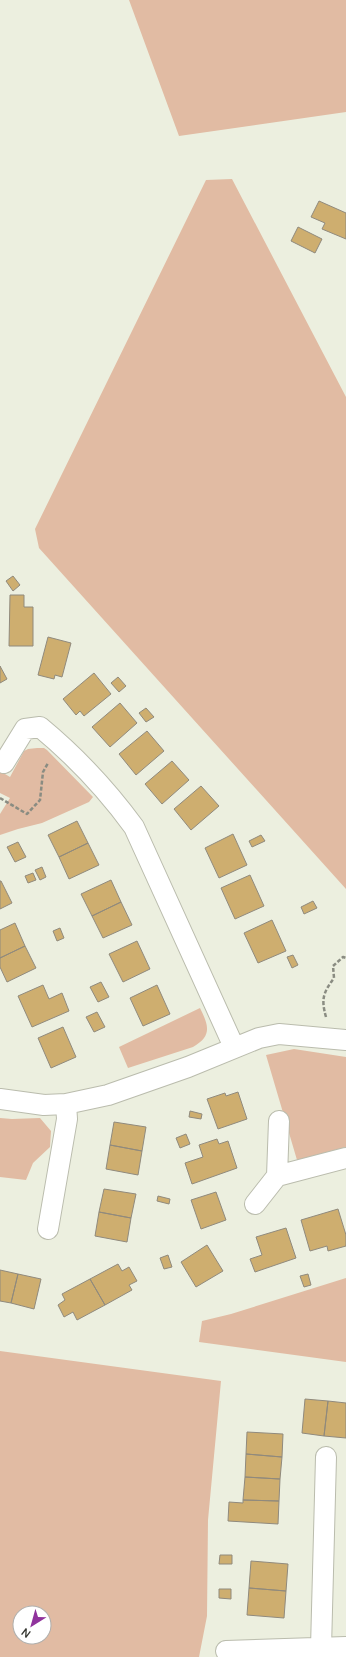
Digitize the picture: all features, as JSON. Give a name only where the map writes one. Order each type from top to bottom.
[{"type":"street","points":[[4,763],[25,729],[40,728],[62,746],[106,792],[134,827],[234,1047]]},
{"type":"street","points":[[0,1100],[44,1105],[66,1104],[108,1095],[188,1067],[259,1038],[279,1034],[346,1040]]},
{"type":"street","points":[[48,1229],[67,1119],[66,1104]]},
{"type":"street","points":[[255,1204],[277,1176],[278,1121]]},
{"type":"street","points":[[277,1176],[346,1158]]},
{"type":"street","points":[[322,1648],[326,1457]]},
{"type":"street","points":[[226,1651],[346,1647]]},
{"type":"path","points":[[0,798],[27,814],[40,800],[43,772],[52,756],[62,746]]},
{"type":"path","points":[[327,1020],[323,1004],[325,990],[334,978],[333,966],[343,957],[346,958]]},
{"type":"shaded area","points":[[129,0],[346,0],[346,112],[179,136]]},
{"type":"shaded area","points":[[232,179],[346,397],[346,889],[39,548],[35,529],[206,180]]},
{"type":"shaded area","points":[[44,748],[47,750],[93,797],[89,802],[42,823],[0,835],[0,814],[10,798],[0,793],[0,771],[10,777],[24,751]]},
{"type":"shaded area","points":[[200,1008],[207,1025],[207,1030],[206,1035],[199,1043],[193,1047],[128,1068],[119,1047]]},
{"type":"shaded area","points":[[294,1049],[346,1057],[346,1147],[297,1160],[266,1055]]},
{"type":"shaded area","points":[[0,1118],[40,1118],[51,1131],[50,1147],[33,1163],[26,1180],[0,1177]]},
{"type":"shaded area","points":[[346,1278],[346,1362],[199,1342],[202,1321],[231,1314]]},
{"type":"shaded area","points":[[0,1351],[221,1381],[208,1520],[207,1616],[199,1657],[0,1657]]},
{"type":"building","points":[[319,201],[346,213],[346,239],[322,229],[325,223],[311,217]]},
{"type":"building","points":[[298,227],[322,239],[315,253],[291,241]]},
{"type":"building","points":[[13,576],[20,585],[13,591],[6,581]]},
{"type":"building","points":[[10,595],[24,595],[24,607],[33,607],[33,646],[9,646]]},
{"type":"building","points":[[48,637],[71,643],[62,677],[55,675],[54,679],[38,675]]},
{"type":"building","points":[[0,666],[7,679],[0,683]]},
{"type":"building","points":[[94,673],[111,694],[84,716],[80,711],[76,715],[63,699]]},
{"type":"building","points":[[118,677],[126,686],[119,692],[111,683]]},
{"type":"building","points":[[120,703],[137,723],[110,747],[92,727]]},
{"type":"building","points":[[146,708],[154,717],[146,722],[139,713]]},
{"type":"building","points":[[147,731],[164,751],[136,775],[119,754]]},
{"type":"building","points":[[172,761],[189,780],[162,804],[145,784]]},
{"type":"building","points":[[201,786],[219,806],[191,830],[174,809]]},
{"type":"building","points":[[77,821],[88,843],[59,857],[48,835]]},
{"type":"building","points":[[233,834],[247,865],[219,878],[205,848]]},
{"type":"building","points":[[261,835],[265,841],[252,847],[249,841]]},
{"type":"building","points":[[18,842],[26,857],[15,862],[7,847]]},
{"type":"building","points":[[88,843],[99,865],[69,879],[59,857]]},
{"type":"building","points":[[42,867],[46,877],[40,880],[35,870]]},
{"type":"building","points":[[33,873],[36,880],[28,883],[25,876]]},
{"type":"building","points":[[250,875],[264,906],[235,919],[221,888]]},
{"type":"building","points":[[111,880],[121,902],[92,916],[81,894]]},
{"type":"building","points":[[0,881],[12,903],[0,909]]},
{"type":"building","points":[[313,901],[317,908],[304,914],[301,907]]},
{"type":"building","points":[[121,902],[132,925],[103,938],[92,916]]},
{"type":"building","points":[[272,920],[286,951],[258,963],[244,933]]},
{"type":"building","points":[[15,923],[25,946],[0,958],[0,930]]},
{"type":"building","points":[[60,928],[64,938],[57,941],[53,931]]},
{"type":"building","points":[[137,941],[150,969],[123,982],[109,954]]},
{"type":"building","points":[[25,946],[36,968],[7,982],[0,967],[0,958]]},
{"type":"building","points":[[293,955],[298,965],[292,968],[287,957]]},
{"type":"building","points":[[101,982],[109,997],[98,1002],[90,987]]},
{"type":"building","points":[[43,985],[49,999],[62,993],[69,1011],[32,1027],[18,996]]},
{"type":"building","points":[[157,985],[170,1014],[143,1026],[130,998]]},
{"type":"building","points":[[97,1012],[105,1027],[94,1032],[86,1017]]},
{"type":"building","points":[[63,1027],[76,1057],[51,1068],[38,1038]]},
{"type":"building","points":[[238,1092],[247,1119],[218,1129],[207,1099],[225,1093],[226,1096]]},
{"type":"building","points":[[190,1111],[202,1114],[201,1119],[189,1117]]},
{"type":"building","points":[[114,1122],[146,1127],[142,1151],[110,1145]]},
{"type":"building","points":[[186,1134],[190,1144],[180,1148],[176,1138]]},
{"type":"building","points":[[217,1139],[219,1144],[228,1141],[237,1168],[192,1184],[185,1163],[203,1157],[199,1145]]},
{"type":"building","points":[[110,1145],[142,1151],[138,1175],[106,1169]]},
{"type":"building","points":[[104,1189],[136,1194],[131,1218],[99,1212]]},
{"type":"building","points":[[216,1192],[226,1220],[201,1229],[191,1200]]},
{"type":"building","points":[[158,1196],[170,1199],[169,1204],[157,1201]]},
{"type":"building","points":[[338,1209],[346,1235],[346,1246],[328,1251],[327,1246],[310,1251],[301,1220]]},
{"type":"building","points":[[99,1212],[131,1218],[127,1242],[95,1236]]},
{"type":"building","points":[[286,1228],[296,1258],[255,1272],[250,1259],[262,1255],[256,1237]]},
{"type":"building","points":[[207,1245],[223,1271],[196,1287],[181,1262]]},
{"type":"building","points":[[168,1255],[172,1267],[164,1269],[160,1258]]},
{"type":"building","points":[[118,1264],[122,1271],[129,1267],[137,1281],[129,1285],[132,1290],[105,1305],[90,1279]]},
{"type":"building","points":[[0,1270],[18,1274],[11,1303],[0,1301]]},
{"type":"building","points":[[18,1274],[41,1279],[34,1309],[11,1303]]},
{"type":"building","points":[[308,1274],[311,1285],[304,1287],[300,1276]]},
{"type":"building","points":[[90,1279],[105,1305],[77,1320],[73,1312],[64,1317],[58,1305],[65,1300],[62,1294]]},
{"type":"building","points":[[305,1399],[328,1401],[324,1436],[302,1433]]},
{"type":"building","points":[[328,1401],[346,1403],[346,1438],[324,1436]]},
{"type":"building","points":[[247,1432],[283,1434],[282,1457],[246,1454]]},
{"type":"building","points":[[246,1454],[282,1457],[280,1479],[245,1477]]},
{"type":"building","points":[[245,1477],[280,1479],[279,1501],[243,1500]]},
{"type":"building","points":[[243,1500],[279,1501],[278,1524],[228,1521],[229,1502],[243,1503]]},
{"type":"building","points":[[220,1555],[232,1555],[232,1564],[219,1564]]},
{"type":"building","points":[[251,1561],[288,1564],[286,1591],[249,1588]]},
{"type":"building","points":[[249,1588],[286,1591],[284,1618],[247,1615]]},
{"type":"building","points":[[219,1589],[231,1589],[231,1599],[219,1598]]}]
